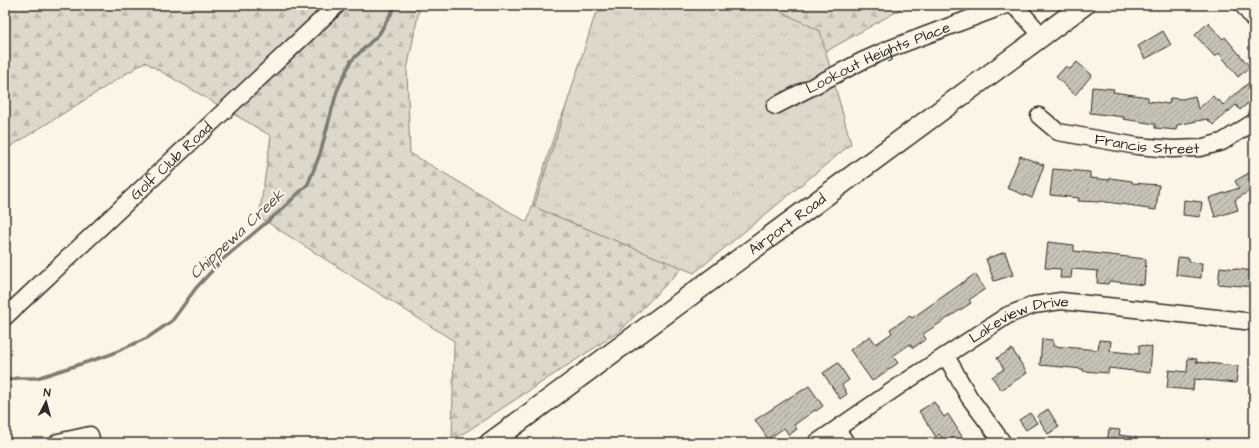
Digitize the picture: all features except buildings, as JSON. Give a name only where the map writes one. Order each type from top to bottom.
[{"type":"main road","name":"Airport Road","points":[[490,443],[1084,5]]},
{"type":"street","name":"Golf Club Road","points":[[5,317],[337,5]]},
{"type":"street","name":"Lookout Heights Place","points":[[775,106],[889,49],[1006,5]]},
{"type":"street","points":[[1012,5],[1022,13],[1042,36]]},
{"type":"street","points":[[1243,5],[1254,20]]},
{"type":"street","name":"Francis Street","points":[[1039,116],[1058,132],[1137,146],[1172,150],[1200,148],[1222,142],[1254,122]]},
{"type":"street","name":"Lakeview Drive","points":[[816,443],[1008,314],[1034,305],[1061,301],[1254,322]]},
{"type":"street","points":[[946,356],[969,397],[1003,443]]},
{"type":"street","points":[[837,429],[846,443]]},
{"type":"street","points":[[57,443],[90,436],[92,443]]},
{"type":"green space","points":[[5,5],[420,5],[407,70],[410,153],[527,222],[558,123],[615,5],[899,5],[901,9],[772,82],[706,244],[620,331],[452,441],[454,341],[259,217],[271,136],[145,62],[5,150]]},
{"type":"green space","points":[[611,5],[768,5],[820,31],[851,144],[694,273],[534,207],[595,15]]},
{"type":"waterway","name":"Chippewa Creek","points":[[5,381],[17,378],[37,378],[109,355],[147,338],[172,321],[196,288],[222,260],[281,210],[308,184],[320,154],[337,91],[351,61],[379,34],[396,5]]}]
